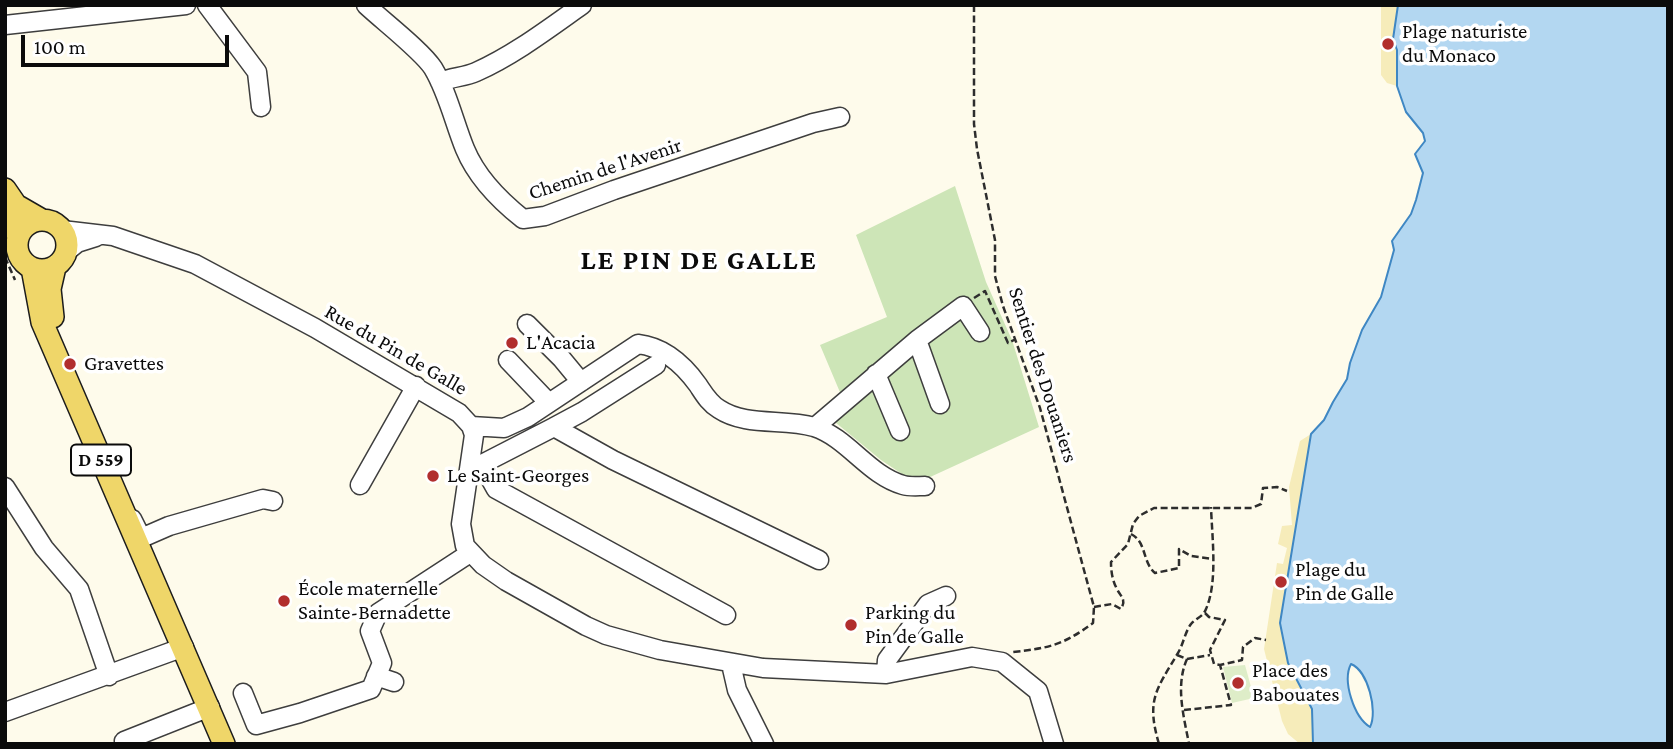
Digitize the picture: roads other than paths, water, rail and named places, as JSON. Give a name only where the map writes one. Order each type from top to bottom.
[{"type":"main road","points":[[5,189],[16,205],[42,220],[56,224],[62,230],[65,236],[60,259],[47,270],[32,268],[20,258],[16,243],[18,235],[27,224],[42,220]]},
{"type":"main road","points":[[5,215],[18,235]]},
{"type":"main road","name":"D 559","points":[[60,259],[50,289],[59,338],[166,584],[184,647]]},
{"type":"main road","name":"D 559","points":[[32,268],[42,321],[224,744]]},
{"type":"street","points":[[5,25],[186,5]]},
{"type":"street","points":[[206,5],[257,72],[261,107]]},
{"type":"street","name":"Chemin de l'Avenir","points":[[366,5],[431,65],[466,152],[479,175],[505,204],[523,219],[545,216],[614,190],[813,123],[839,117]]},
{"type":"street","points":[[440,82],[454,76],[474,74],[516,51],[582,5]]},
{"type":"street","name":"Rue du Pin de Galle","points":[[62,230],[113,236],[195,264],[315,328],[459,413],[471,426],[474,435],[476,465],[461,524],[465,546],[470,553]]},
{"type":"street","name":"Rue du Pin de Galle","points":[[60,259],[77,243],[86,239],[113,236]]},
{"type":"street","points":[[815,427],[917,340],[962,306],[980,332]]},
{"type":"street","points":[[527,324],[581,382]]},
{"type":"street","points":[[917,340],[940,404]]},
{"type":"street","points":[[471,426],[504,428],[528,417],[638,344],[647,345],[676,359],[708,400],[720,410],[752,420],[815,427],[838,441],[881,475],[905,486],[925,486]]},
{"type":"street","points":[[508,360],[550,403]]},
{"type":"street","points":[[656,365],[582,412],[476,465],[496,489],[726,615]]},
{"type":"street","points":[[876,374],[900,431]]},
{"type":"street","points":[[360,485],[416,386]]},
{"type":"street","points":[[554,427],[613,460],[819,560]]},
{"type":"street","points":[[5,487],[44,548],[79,589],[109,676]]},
{"type":"street","points":[[113,488],[126,506],[139,533],[146,536],[169,526],[263,499],[273,501]]},
{"type":"street","points":[[243,693],[256,725],[371,689],[382,663],[370,631],[378,613],[470,553],[506,581],[606,635],[660,650],[763,668],[886,674],[972,657],[1002,662],[1038,691],[1054,744]]},
{"type":"street","points":[[886,674],[887,660],[928,604],[946,596]]},
{"type":"street","points":[[5,712],[184,647]]},
{"type":"street","points":[[731,664],[737,691],[764,744]]},
{"type":"street","points":[[376,676],[394,682]]},
{"type":"street","points":[[124,741],[210,707]]},
{"type":"water","points":[[1398,5],[1668,5],[1668,744],[1313,744],[1312,709],[1288,663],[1280,623],[1311,434],[1324,420],[1347,379],[1362,330],[1381,297],[1394,250],[1392,241],[1411,214],[1423,173],[1415,154],[1425,141],[1423,133],[1406,112],[1397,86],[1397,50],[1393,39]],"holes":[[[1351,664],[1357,668],[1370,692],[1373,711],[1370,727],[1359,715],[1349,689]]]},
{"type":"place","name":"Plage naturiste du Monaco","points":[[1388,44]]},
{"type":"place","name":"L'Acacia","points":[[512,343]]},
{"type":"place","name":"Gravettes","points":[[70,364]]},
{"type":"place","name":"Le Saint-Georges","points":[[433,476]]},
{"type":"place","name":"Plage du Pin de Galle","points":[[1281,582]]},
{"type":"place","name":"École maternelle Sainte-Bernadette","points":[[284,601]]},
{"type":"place","name":"Parking du Pin de Galle","points":[[851,625]]},
{"type":"place","name":"Place des Babouates","points":[[1238,683]]},
{"type":"district","name":"LE PIN DE GALLE","points":[[699,260]]}]
